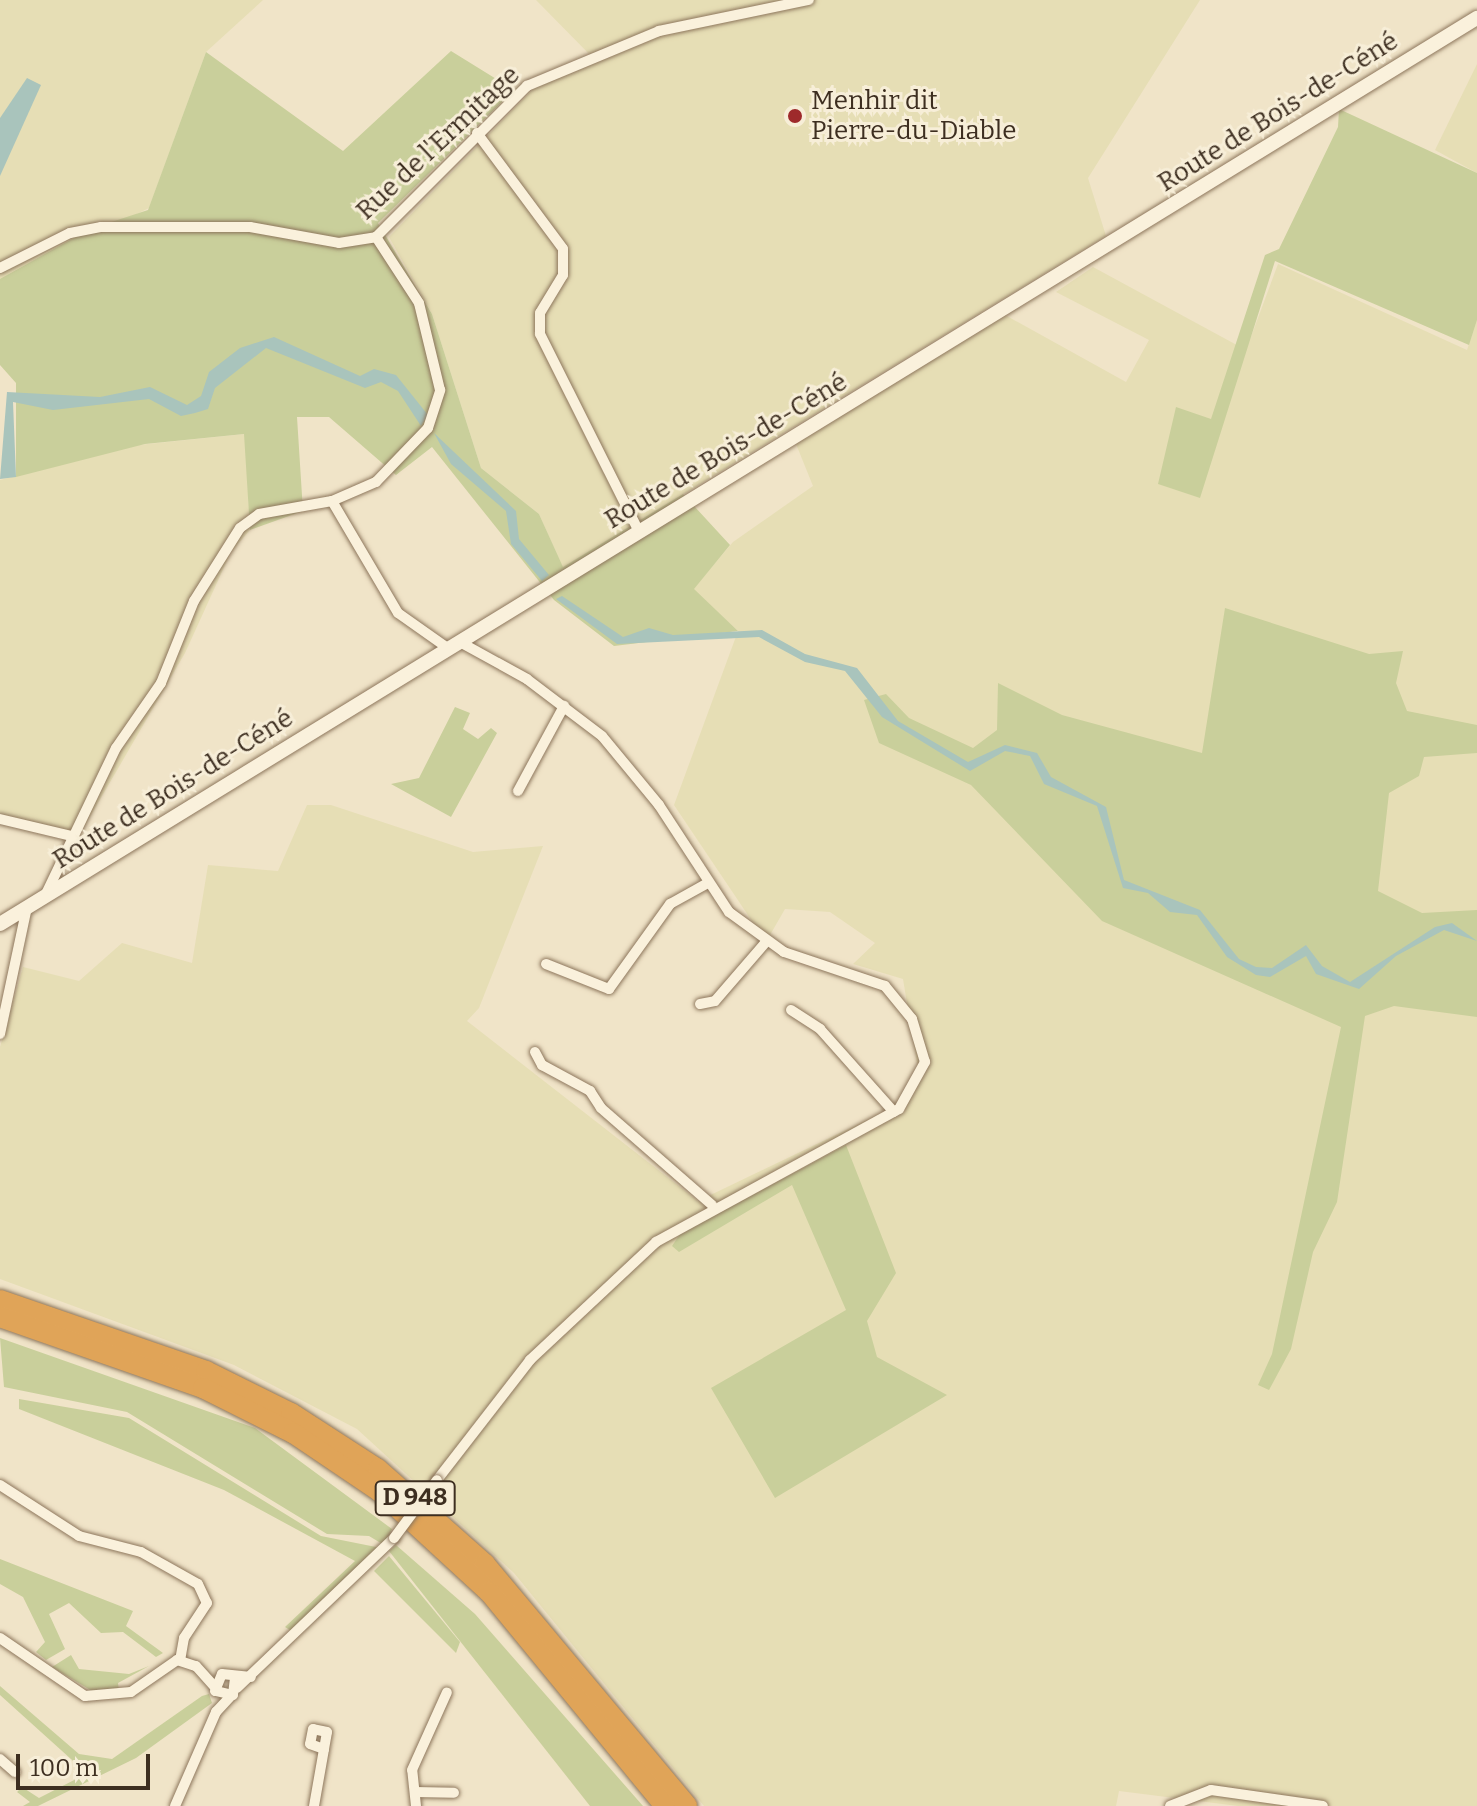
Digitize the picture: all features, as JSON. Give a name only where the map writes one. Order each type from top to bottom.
[{"type":"highway","name":"D 948","points":[[0,1300],[220,1378],[378,1469],[485,1564],[687,1806]]},
{"type":"highway","name":"D 948","points":[[0,1317],[203,1388],[293,1433],[379,1491],[489,1592],[665,1806]]},
{"type":"street","name":"Rue de l'Ermitage","points":[[0,268],[70,233],[101,227],[250,227],[339,243],[376,237],[527,86],[619,44],[809,0]]},
{"type":"street","name":"Route de Bois-de-Céné","points":[[0,924],[1477,18]]},
{"type":"street","points":[[477,133],[563,249],[563,275],[540,313],[540,334],[639,532]]},
{"type":"street","points":[[45,896],[116,748],[161,683],[194,601],[240,528],[283,506],[332,501],[376,482],[428,428],[440,390],[419,303],[376,237]]},
{"type":"street","points":[[175,1806],[227,1689],[251,1677],[394,1538],[437,1480],[571,1317],[675,1227],[894,1112],[925,1062],[904,1008],[876,980],[766,942],[706,884],[659,805],[602,736],[564,706],[398,613],[332,501]]},
{"type":"street","points":[[518,791],[564,706]]},
{"type":"street","points":[[0,819],[72,836]]},
{"type":"street","points":[[546,964],[609,989],[670,904],[706,884]]},
{"type":"street","points":[[0,1034],[27,907]]},
{"type":"street","points":[[700,1004],[715,1001],[766,942]]},
{"type":"street","points":[[791,1010],[820,1029],[894,1112]]},
{"type":"street","points":[[535,1052],[542,1065],[590,1091],[601,1108],[712,1205]]},
{"type":"street","points":[[0,1485],[79,1536],[141,1552],[198,1584],[207,1603],[184,1638],[180,1660],[131,1692],[95,1698],[70,1690],[0,1638]]},
{"type":"street","points":[[180,1660],[227,1689]]},
{"type":"street","points":[[202,1671],[219,1675],[227,1689]]},
{"type":"street","points":[[219,1675],[227,1689]]},
{"type":"street","points":[[416,1806],[412,1770],[447,1692]]},
{"type":"street","points":[[314,1806],[324,1749]]},
{"type":"street","points":[[0,1759],[15,1772]]},
{"type":"street","points":[[1170,1806],[1211,1790],[1323,1806]]},
{"type":"street","points":[[415,1792],[454,1793]]},
{"type":"shaded area","points":[[0,0],[263,0],[206,52],[149,208],[0,281]]},
{"type":"shaded area","points":[[536,0],[1200,0],[1088,178],[1106,236],[563,568],[539,514],[481,468],[432,314],[389,237],[537,85],[595,60]]},
{"type":"shaded area","points":[[1477,64],[1477,173],[1435,150]]},
{"type":"shaded area","points":[[1278,264],[1467,350],[1477,320],[1477,1806],[1238,1806],[1119,1791],[1116,1806],[704,1806],[514,1573],[357,1429],[234,1365],[0,1279],[0,1047],[23,967],[79,981],[122,943],[192,963],[208,865],[278,871],[307,805],[331,805],[473,852],[543,846],[479,1008],[467,1021],[698,1201],[894,1107],[919,1075],[903,979],[853,964],[875,943],[830,912],[785,909],[766,942],[674,805],[738,631],[693,589],[733,542],[813,486],[796,444],[1005,315],[1126,382],[1149,340],[1056,292],[1093,267],[1246,350]]},
{"type":"shaded area","points":[[245,434],[250,530],[231,552],[185,653],[80,834],[0,822],[0,480],[138,445]]},
{"type":"green space","points":[[451,51],[514,90],[378,223],[432,314],[481,468],[539,514],[563,567],[683,494],[730,545],[694,589],[738,631],[614,646],[554,600],[432,447],[396,475],[329,417],[297,417],[303,511],[250,530],[244,434],[145,444],[16,477],[16,383],[0,365],[0,279],[90,229],[148,210],[206,52],[343,151]]},
{"type":"green space","points":[[1339,109],[1477,173],[1477,320],[1469,345],[1275,261],[1200,498],[1158,484],[1176,407],[1211,419],[1265,255],[1279,249],[1338,127]]},
{"type":"green space","points":[[1225,608],[1369,654],[1403,651],[1396,683],[1407,711],[1477,725],[1477,753],[1424,757],[1419,776],[1389,793],[1378,891],[1422,913],[1477,910],[1477,1017],[1394,1006],[1365,1016],[1337,1202],[1313,1252],[1291,1349],[1269,1390],[1258,1385],[1272,1354],[1341,1027],[1102,921],[971,785],[879,743],[864,700],[886,694],[909,718],[973,748],[997,730],[998,683],[1062,715],[1202,753]]},
{"type":"green space","points":[[455,707],[470,713],[463,729],[478,739],[491,728],[497,733],[451,817],[391,784],[419,778]]},
{"type":"green space","points":[[846,1145],[896,1273],[867,1321],[877,1357],[947,1395],[775,1498],[711,1388],[846,1310],[792,1185],[679,1252],[672,1246],[680,1234]]},
{"type":"green space","points":[[0,1338],[255,1428],[392,1529],[384,1545],[369,1536],[327,1534],[127,1412],[4,1387]]},
{"type":"green space","points":[[19,1399],[129,1418],[321,1536],[381,1548],[293,1632],[285,1627],[355,1561],[224,1490],[19,1409]]},
{"type":"green space","points":[[396,1545],[475,1614],[643,1806],[590,1806],[389,1551]]},
{"type":"green space","points":[[389,1556],[460,1642],[456,1653],[374,1571]]},
{"type":"green space","points":[[0,1559],[133,1611],[126,1626],[163,1653],[156,1657],[123,1632],[101,1633],[69,1603],[49,1614],[65,1649],[46,1660],[36,1652],[45,1642],[23,1597],[0,1584]]},
{"type":"green space","points":[[71,1655],[79,1669],[129,1674],[149,1666],[118,1683],[119,1691],[92,1691],[52,1667]]},
{"type":"green space","points":[[0,1686],[79,1754],[112,1759],[202,1696],[209,1694],[212,1703],[136,1758],[38,1806],[23,1806],[30,1802],[17,1792],[22,1787],[39,1798],[82,1776],[82,1769],[0,1695]]},
{"type":"water","points":[[27,78],[41,85],[0,176],[0,118]]},
{"type":"water","points":[[274,337],[360,376],[374,369],[396,375],[428,415],[421,426],[398,391],[381,382],[365,388],[266,348],[215,388],[208,409],[181,416],[149,399],[53,410],[13,402],[16,477],[0,479],[7,392],[100,397],[150,387],[187,405],[201,396],[209,372],[240,348]]},
{"type":"water","points":[[434,433],[516,511],[519,539],[549,575],[542,581],[511,544],[506,511],[451,464]]},
{"type":"water","points":[[562,596],[623,637],[649,628],[673,635],[762,630],[805,654],[857,668],[898,721],[968,762],[1005,745],[1037,753],[1051,777],[1106,807],[1124,880],[1200,910],[1239,959],[1256,967],[1272,968],[1306,945],[1322,966],[1350,982],[1435,927],[1452,923],[1477,941],[1444,930],[1396,956],[1359,989],[1316,974],[1306,956],[1270,977],[1256,975],[1227,957],[1197,915],[1170,912],[1148,893],[1123,888],[1097,806],[1044,784],[1030,756],[1005,751],[970,771],[882,717],[845,671],[805,662],[759,637],[617,644],[556,599]]},
{"type":"place","name":"Menhir dit Pierre-du-Diable","points":[[795,116]]}]
